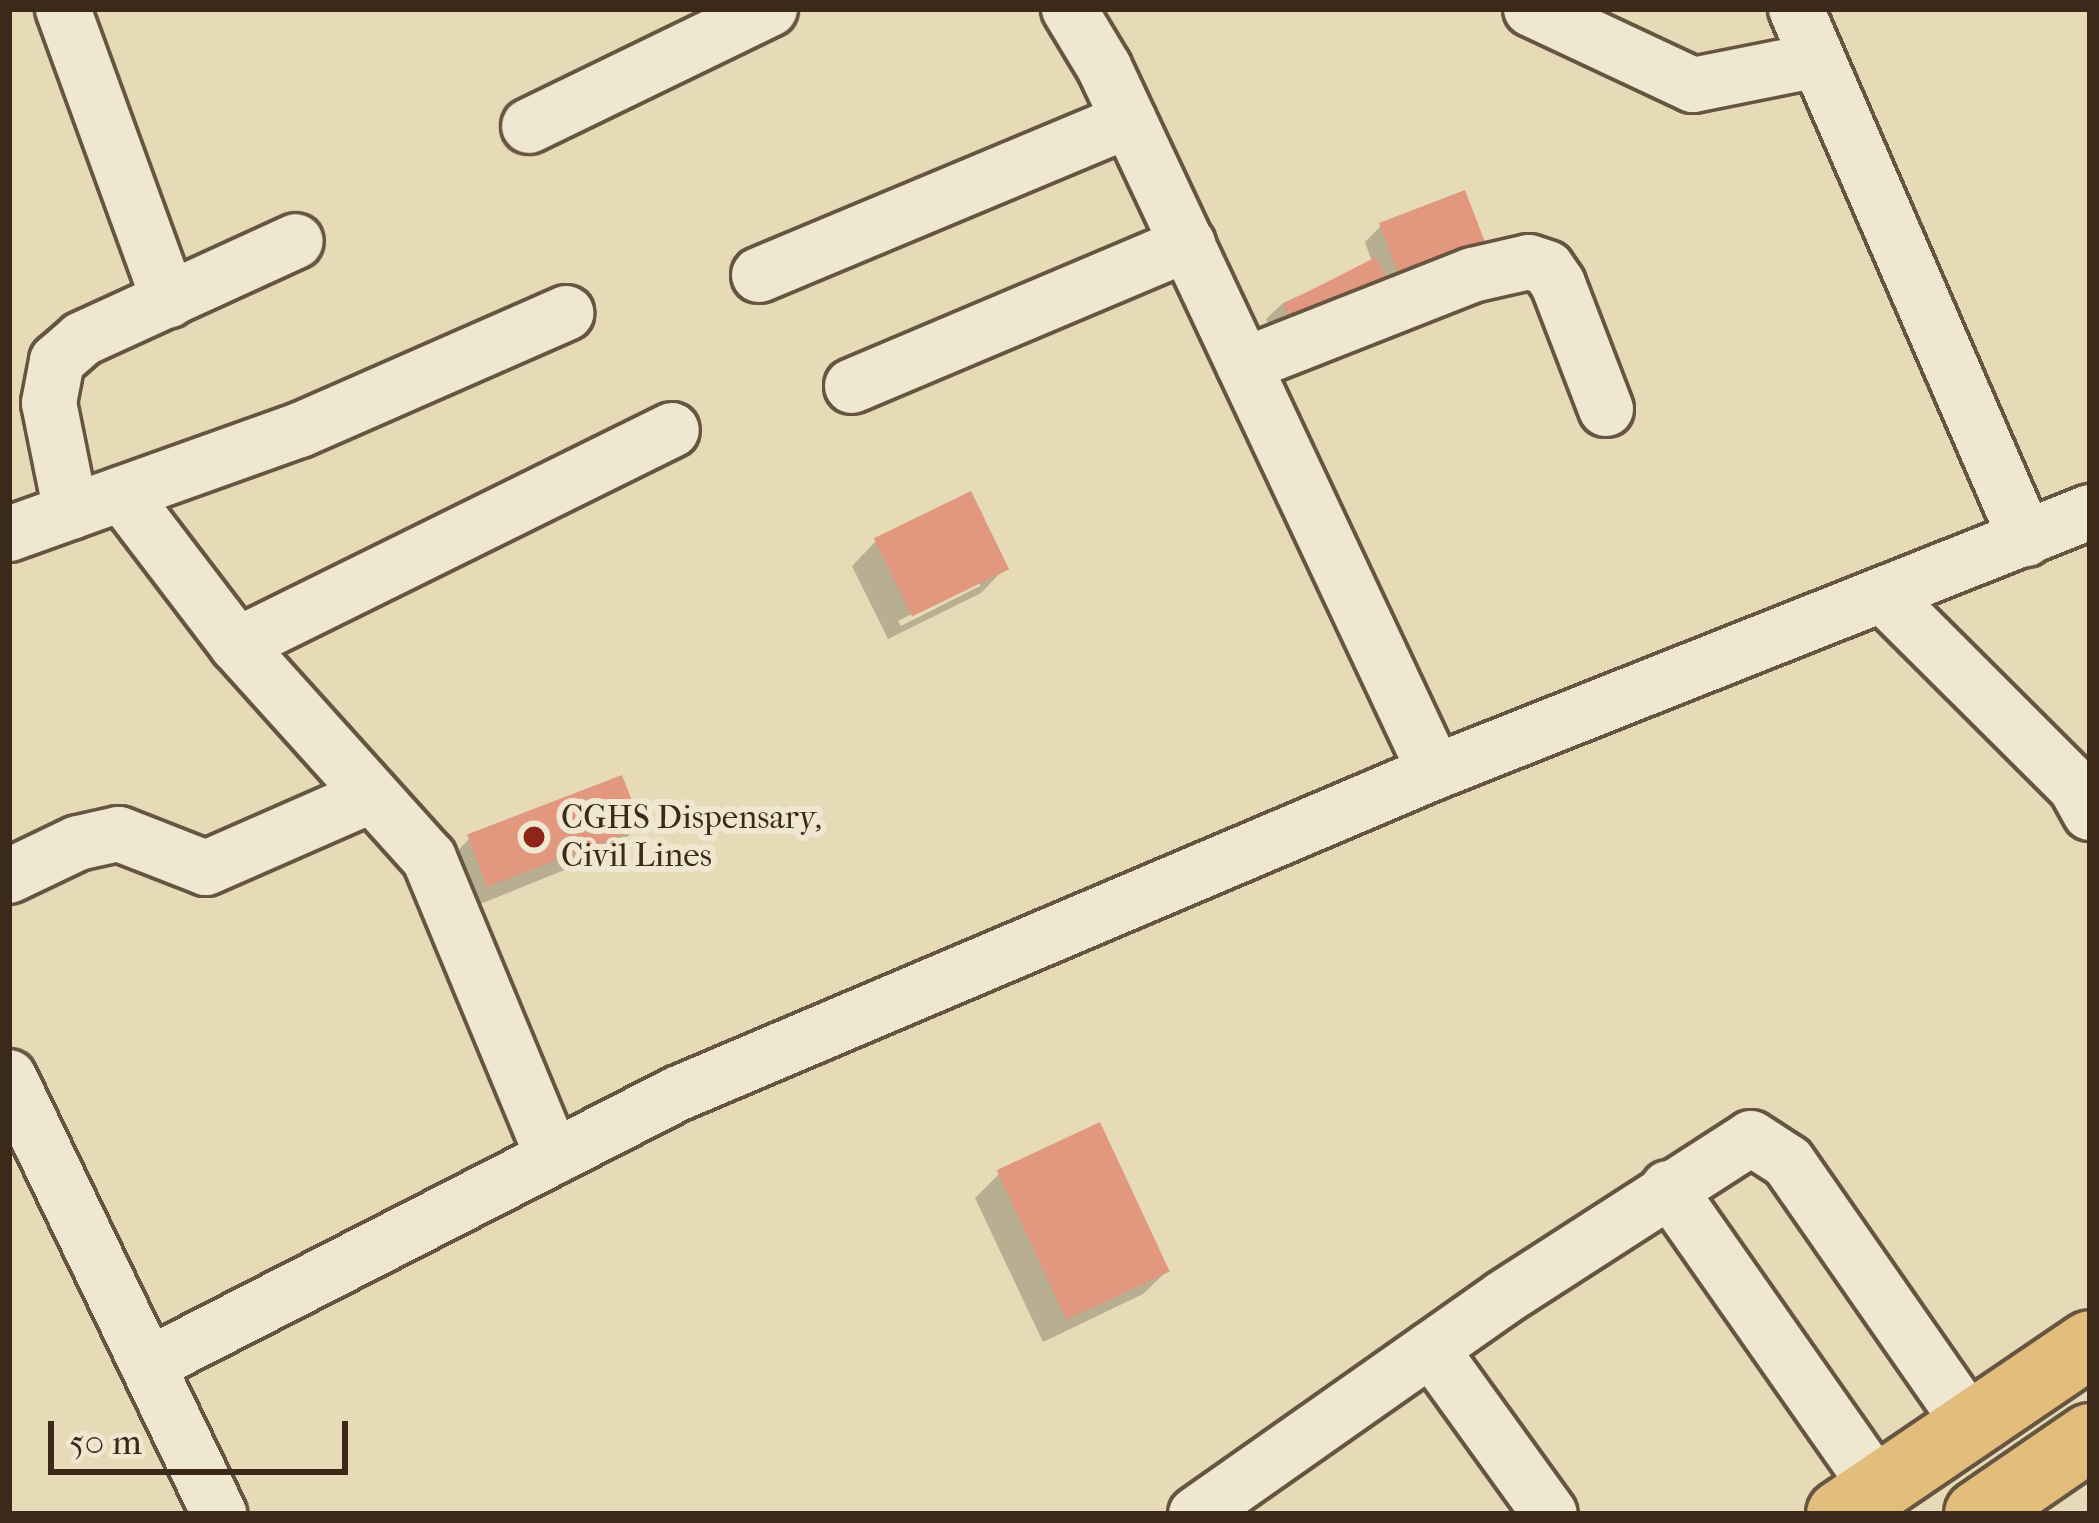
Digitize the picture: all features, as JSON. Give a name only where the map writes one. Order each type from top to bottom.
[{"type":"main road","points":[[1859,1501],[2090,1344]]},
{"type":"main road","points":[[1978,1514],[2090,1437]]},
{"type":"street","points":[[63,9],[169,300]]},
{"type":"street","points":[[529,127],[770,9]]},
{"type":"street","points":[[1069,9],[1129,120],[1435,772]]},
{"type":"street","points":[[1532,9],[1693,85],[1818,59]]},
{"type":"street","points":[[1796,9],[2026,538]]},
{"type":"street","points":[[759,275],[1129,120]]},
{"type":"street","points":[[71,512],[48,378],[82,339],[296,241]]},
{"type":"street","points":[[852,386],[1188,244]]},
{"type":"street","points":[[1244,365],[1472,275],[1529,262],[1546,268],[1558,284],[1606,409]]},
{"type":"street","points":[[9,534],[300,430],[566,313]]},
{"type":"street","points":[[237,645],[672,430]]},
{"type":"street","points":[[122,494],[237,645],[429,858],[553,1157]]},
{"type":"street","points":[[150,1364],[677,1094],[1435,772],[2090,512]]},
{"type":"street","points":[[1883,595],[2075,786],[2090,813]]},
{"type":"street","points":[[9,876],[78,843],[118,834],[206,868],[372,795]]},
{"type":"street","points":[[9,1077],[219,1514]]},
{"type":"street","points":[[1208,1511],[1431,1349],[1740,1139],[1774,1146],[1971,1425]]},
{"type":"street","points":[[1669,1188],[1859,1501]]},
{"type":"street","points":[[1431,1349],[1550,1514]]},
{"type":"building","points":[[1465,190],[1489,253],[1403,286],[1379,223]]},
{"type":"building","points":[[1376,257],[1392,289],[1300,336],[1283,304]]},
{"type":"building","points":[[971,491],[1009,569],[912,617],[874,538]]},
{"type":"building","points":[[622,775],[642,827],[487,887],[467,834]]},
{"type":"building","points":[[1100,1122],[1170,1272],[1066,1320],[997,1170]]},
{"type":"place","name":"CGHS Dispensary, Civil Lines","points":[[534,837]]}]
